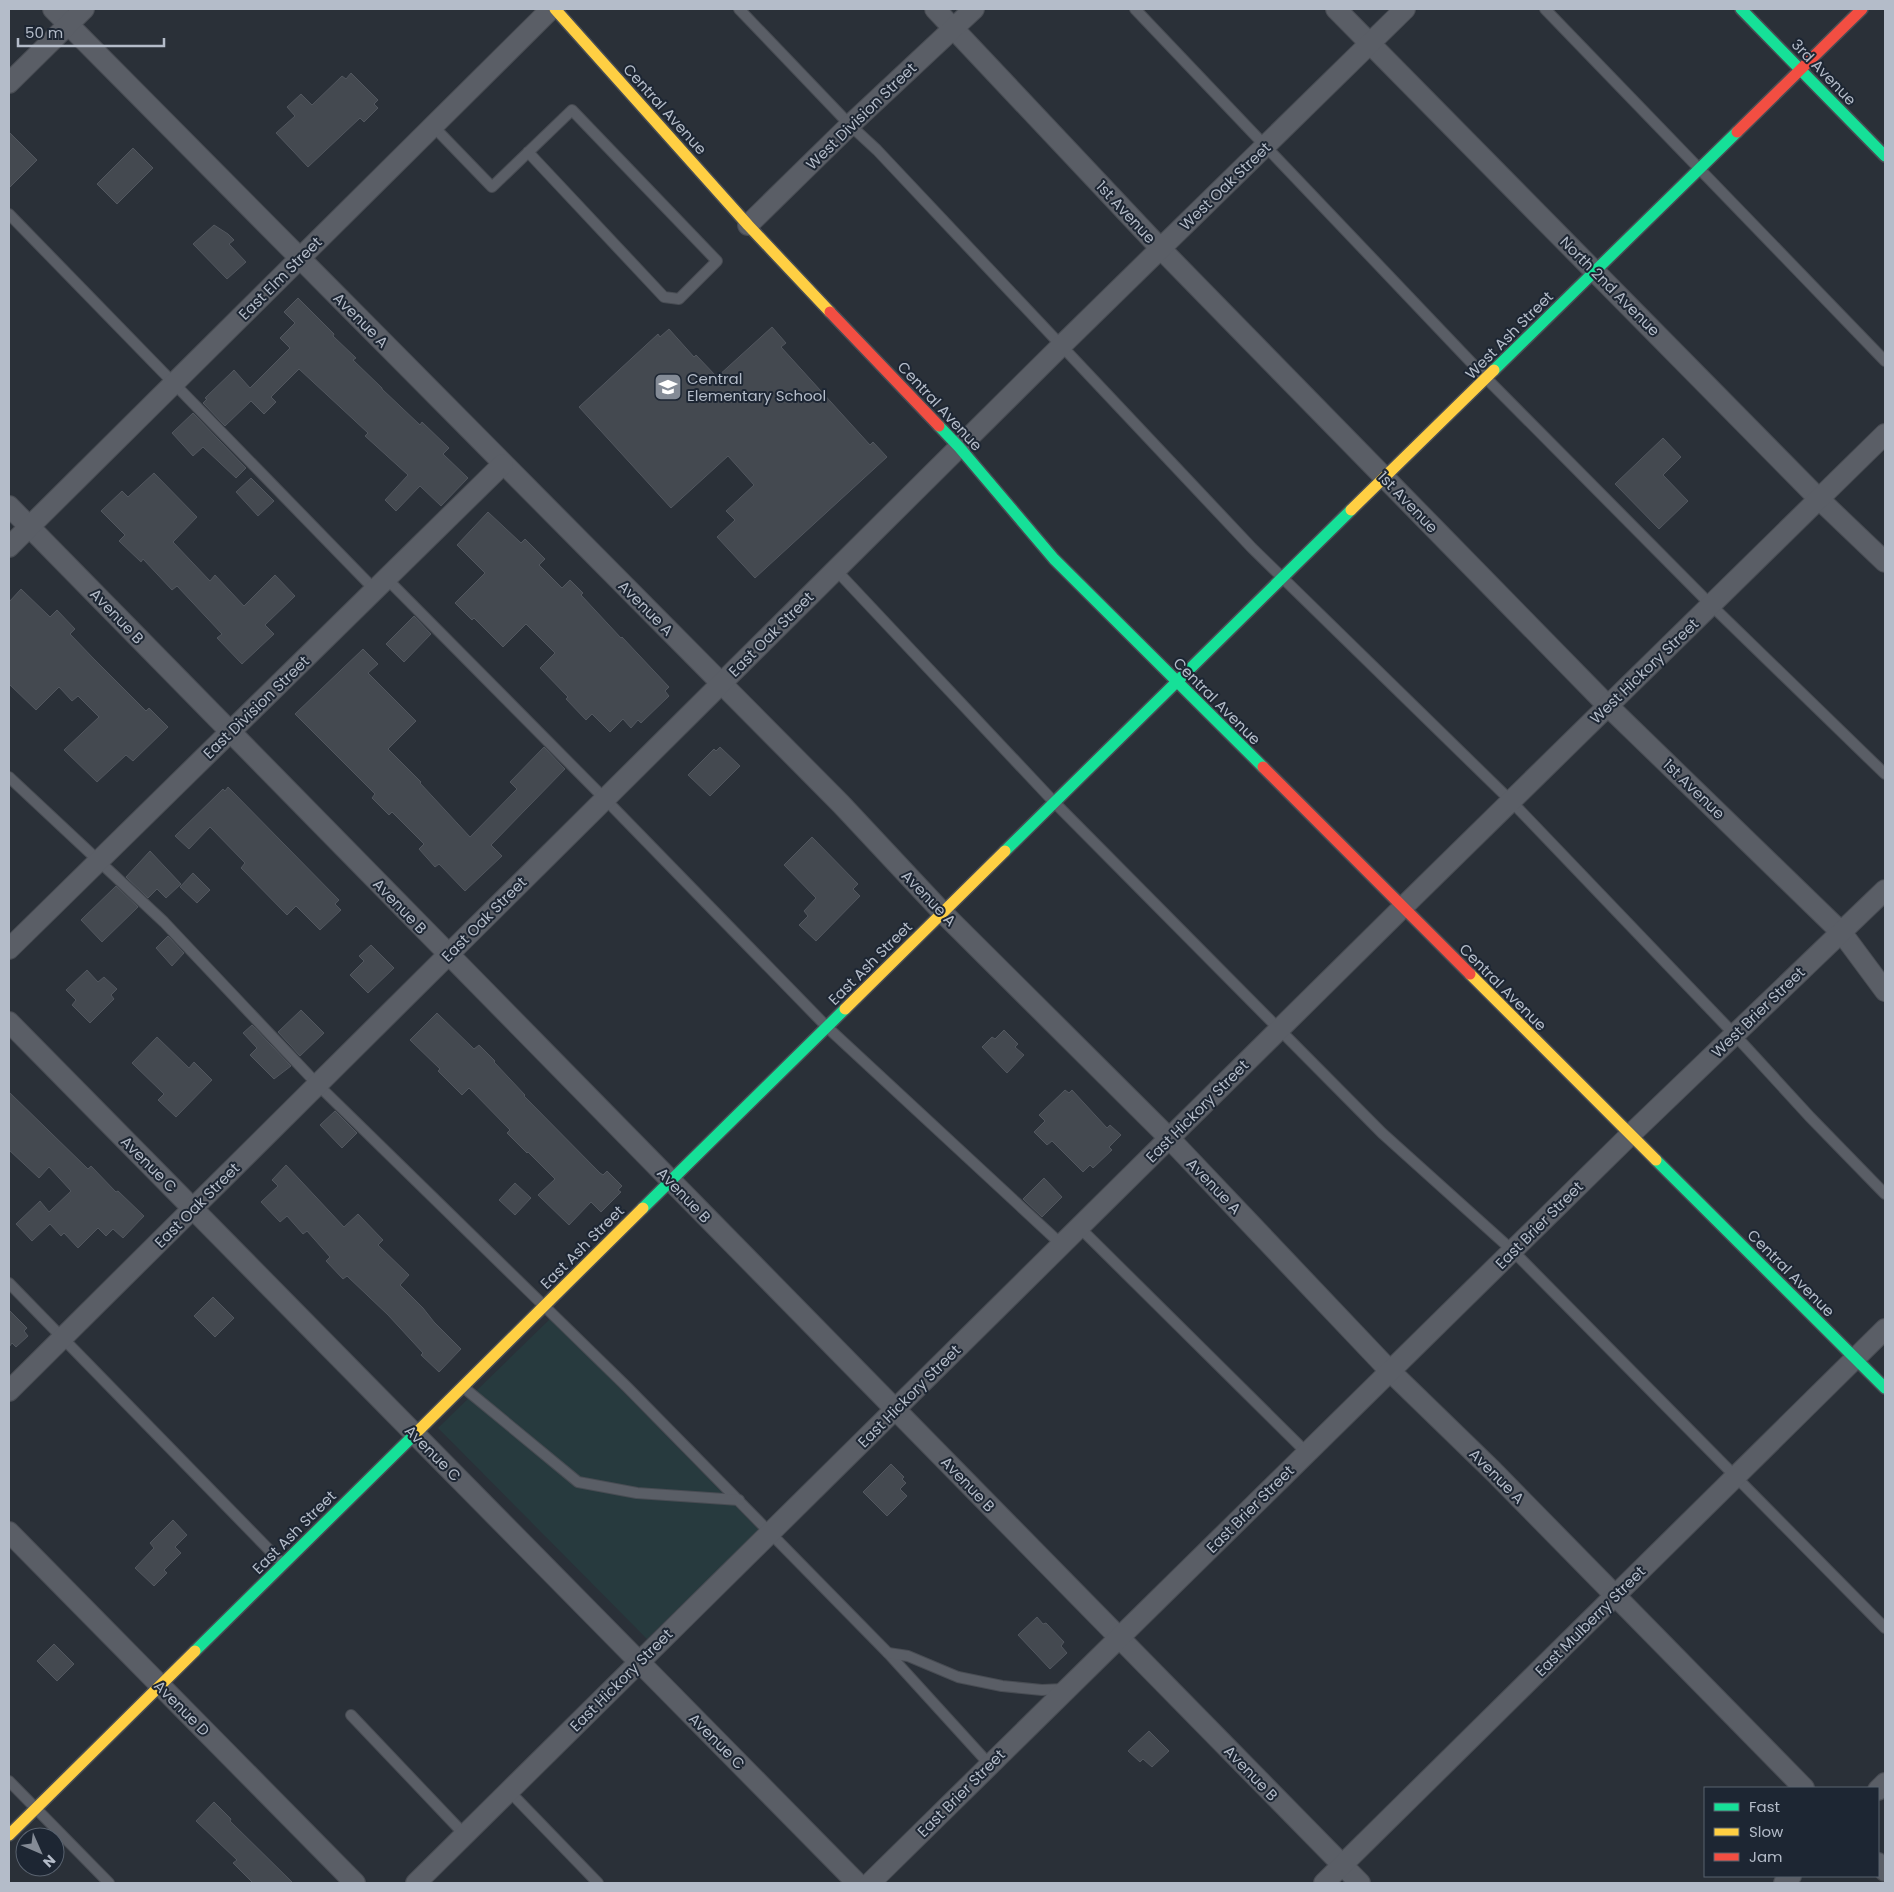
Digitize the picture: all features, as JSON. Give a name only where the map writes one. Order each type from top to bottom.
[{"type":"street","name":"Avenue A","points":[[53,9],[841,804],[943,913],[1169,1138],[1390,1371],[1493,1471],[1803,1787]]},
{"type":"street","points":[[9,83],[84,9]]},
{"type":"street","name":"East Elm Street","points":[[9,547],[551,9]]},
{"type":"street","name":"Central Avenue","points":[[555,9],[748,224],[959,447],[1054,559],[1885,1388]]},
{"type":"street","name":"1st Avenue","points":[[935,9],[1161,249],[1608,706],[1842,933],[1885,991]]},
{"type":"street","name":"West Division Street","points":[[748,224],[974,9]]},
{"type":"street","name":"North 2nd Avenue","points":[[1336,9],[1819,499],[1885,562]]},
{"type":"street","name":"West Oak Street","points":[[959,447],[1405,9]]},
{"type":"street","name":"3rd Avenue","points":[[1741,9],[1885,156]]},
{"type":"street","name":"West Ash Street","points":[[1177,682],[1862,9]]},
{"type":"street","name":"West Hickory Street","points":[[1402,908],[1885,434]]},
{"type":"street","name":"East Oak Street","points":[[9,1391],[959,447]]},
{"type":"street","name":"East Division Street","points":[[9,949],[503,464]]},
{"type":"street","name":"Avenue B","points":[[9,506],[1360,1883]]},
{"type":"street","name":"East Ash Street","points":[[9,1835],[1177,682]]},
{"type":"street","name":"West Brier Street","points":[[1630,1135],[1885,890]]},
{"type":"street","name":"East Hickory Street","points":[[416,1883],[1402,908]]},
{"type":"street","name":"Avenue C","points":[[9,1022],[857,1883]]},
{"type":"street","name":"East Brier Street","points":[[870,1883],[1630,1135]]},
{"type":"street","name":"East Mulberry Street","points":[[1324,1883],[1885,1329]]},
{"type":"street","name":"Avenue D","points":[[9,1532],[355,1883]]},
{"type":"lane","points":[[740,9],[850,125],[877,150],[1245,541],[1511,801],[1885,1194]]},
{"type":"lane","points":[[1135,9],[1486,378],[1711,604],[1885,774]]},
{"type":"lane","points":[[1545,9],[1885,361]]},
{"type":"lane","points":[[433,126],[492,187],[528,152],[572,110],[717,261],[679,298],[664,297],[528,152]]},
{"type":"lane","points":[[9,214],[173,384],[605,799],[827,1027],[1062,1245]]},
{"type":"lane","points":[[836,570],[1054,802],[1382,1133],[1513,1251],[1885,1628]]},
{"type":"lane","points":[[9,777],[164,922],[318,1085],[545,1305],[771,1532],[888,1654],[990,1765]]},
{"type":"lane","points":[[1079,1227],[1308,1453]]},
{"type":"lane","points":[[9,1283],[283,1564]]},
{"type":"lane","points":[[462,1387],[558,1468],[578,1482],[637,1493],[739,1500]]},
{"type":"lane","points":[[888,1654],[908,1656],[958,1677],[1002,1686],[1042,1690],[1068,1688]]},
{"type":"lane","points":[[351,1715],[465,1835]]},
{"type":"lane","points":[[9,1781],[109,1883]]},
{"type":"lane","points":[[509,1791],[598,1883]]},
{"type":"green space","points":[[551,1318],[759,1530],[647,1639],[438,1428]]},
{"type":"building","points":[[351,73],[378,100],[374,104],[378,108],[364,122],[360,118],[308,167],[276,133],[295,116],[287,107],[301,94],[312,105],[342,76],[346,79]]},
{"type":"building","points":[[9,132],[37,160],[9,188]]},
{"type":"building","points":[[133,148],[153,168],[117,204],[97,184]]},
{"type":"building","points":[[214,225],[234,240],[229,244],[246,262],[227,279],[193,244]]},
{"type":"building","points":[[298,298],[334,334],[333,336],[356,358],[353,360],[382,389],[420,425],[422,422],[449,448],[443,454],[468,478],[441,506],[420,486],[396,511],[385,500],[408,475],[365,436],[368,433],[299,369],[271,397],[276,402],[264,414],[251,401],[225,426],[203,403],[207,399],[205,398],[234,370],[250,388],[290,348],[280,338],[295,323],[284,312]]},
{"type":"building","points":[[772,327],[786,343],[781,347],[870,445],[873,442],[887,457],[755,578],[717,537],[735,520],[726,511],[754,485],[728,456],[671,508],[579,407],[658,334],[660,337],[669,329],[694,357],[696,355],[717,377]]},
{"type":"building","points":[[193,413],[246,468],[236,478],[203,447],[193,456],[172,433]]},
{"type":"building","points":[[1663,438],[1681,457],[1663,475],[1688,501],[1659,529],[1615,484]]},
{"type":"building","points":[[154,473],[197,517],[173,542],[210,581],[215,575],[244,606],[275,575],[295,596],[265,625],[274,634],[242,664],[217,638],[222,634],[177,586],[172,590],[143,559],[141,562],[119,541],[125,535],[101,511],[122,491],[128,497]]},
{"type":"building","points":[[251,478],[274,501],[258,516],[236,492]]},
{"type":"building","points":[[488,512],[521,543],[525,539],[545,559],[539,565],[562,588],[570,580],[583,593],[581,595],[669,687],[665,691],[669,696],[641,723],[638,720],[631,728],[623,719],[610,732],[592,714],[586,720],[566,699],[568,697],[540,668],[555,653],[526,624],[503,647],[474,618],[472,620],[455,603],[485,573],[457,545]]},
{"type":"building","points":[[21,589],[50,617],[57,610],[75,629],[70,634],[146,711],[149,708],[168,727],[133,761],[126,755],[97,782],[64,750],[99,717],[78,696],[72,701],[59,687],[36,710],[9,684],[9,602]]},
{"type":"building","points":[[414,616],[431,634],[404,662],[386,644]]},
{"type":"building","points":[[363,649],[378,664],[368,673],[416,721],[388,749],[421,782],[470,837],[517,789],[510,782],[544,747],[565,769],[491,845],[502,856],[465,891],[439,864],[435,867],[419,849],[424,844],[392,812],[389,815],[372,798],[375,794],[295,714]]},
{"type":"building","points":[[720,747],[740,766],[710,796],[688,775],[714,749],[716,751]]},
{"type":"building","points":[[228,787],[339,900],[335,904],[341,910],[320,930],[296,906],[287,915],[241,868],[245,863],[210,827],[189,849],[175,836],[223,789],[225,791]]},
{"type":"building","points":[[812,837],[858,884],[853,889],[860,896],[816,941],[799,925],[808,916],[804,911],[816,898],[784,865]]},
{"type":"building","points":[[150,851],[181,884],[166,898],[157,889],[148,898],[126,877]]},
{"type":"building","points":[[193,873],[210,890],[197,903],[180,887]]},
{"type":"building","points":[[116,886],[138,907],[102,942],[81,920]]},
{"type":"building","points":[[168,936],[184,953],[172,966],[156,948]]},
{"type":"building","points":[[371,945],[394,968],[368,993],[350,975],[364,961],[359,956]]},
{"type":"building","points":[[87,970],[98,982],[104,977],[117,989],[111,995],[114,999],[90,1023],[72,1005],[76,1000],[66,990]]},
{"type":"building","points":[[301,1010],[324,1033],[300,1056],[278,1032]]},
{"type":"building","points":[[437,1013],[474,1049],[479,1045],[524,1096],[600,1173],[603,1175],[607,1171],[622,1186],[618,1190],[621,1192],[601,1212],[591,1202],[569,1225],[538,1195],[555,1179],[507,1133],[510,1130],[469,1088],[462,1095],[438,1071],[440,1069],[410,1040]]},
{"type":"building","points":[[252,1025],[291,1066],[274,1079],[250,1055],[257,1048],[243,1033]]},
{"type":"building","points":[[1004,1030],[1018,1044],[1015,1047],[1024,1055],[1007,1073],[982,1047],[992,1037],[995,1039]]},
{"type":"building","points":[[157,1037],[189,1068],[194,1062],[212,1080],[176,1117],[158,1100],[164,1094],[132,1063]]},
{"type":"building","points":[[1065,1090],[1069,1093],[1072,1090],[1107,1128],[1110,1125],[1121,1135],[1109,1147],[1112,1150],[1093,1168],[1090,1165],[1083,1172],[1052,1141],[1047,1145],[1034,1132],[1045,1121],[1039,1115]]},
{"type":"building","points":[[9,1092],[88,1169],[91,1166],[116,1192],[118,1191],[144,1216],[123,1238],[113,1229],[106,1236],[98,1228],[78,1248],[64,1233],[61,1236],[50,1224],[32,1241],[16,1224],[40,1201],[49,1212],[71,1191],[49,1167],[39,1178],[9,1150]]},
{"type":"building","points":[[335,1111],[357,1133],[342,1148],[320,1125]]},
{"type":"building","points":[[286,1165],[344,1227],[358,1214],[383,1240],[378,1245],[409,1275],[400,1285],[461,1349],[439,1372],[421,1355],[423,1353],[388,1315],[347,1276],[343,1279],[326,1261],[330,1257],[307,1231],[303,1234],[287,1216],[280,1222],[261,1202],[278,1186],[272,1180]]},
{"type":"building","points":[[1044,1178],[1062,1197],[1042,1217],[1023,1199]]},
{"type":"building","points":[[515,1183],[531,1198],[515,1215],[499,1200]]},
{"type":"building","points":[[213,1297],[234,1318],[215,1337],[194,1316]]},
{"type":"building","points":[[9,1310],[27,1328],[24,1331],[28,1336],[16,1347],[12,1343],[9,1347]]},
{"type":"building","points":[[891,1464],[904,1477],[902,1479],[906,1483],[900,1489],[907,1496],[887,1516],[863,1492]]},
{"type":"building","points":[[173,1520],[187,1535],[175,1547],[181,1553],[164,1570],[167,1573],[154,1586],[135,1568],[154,1548],[150,1543]]},
{"type":"building","points":[[1037,1617],[1043,1624],[1046,1623],[1064,1642],[1061,1646],[1067,1653],[1050,1669],[1018,1635]]},
{"type":"building","points":[[54,1644],[74,1664],[57,1681],[37,1661]]},
{"type":"building","points":[[1149,1731],[1169,1751],[1152,1767],[1143,1759],[1140,1762],[1128,1751]]},
{"type":"building","points":[[214,1802],[231,1819],[230,1821],[293,1883],[253,1883],[233,1863],[237,1860],[196,1821]]},
{"type":"traffic: fast","points":[[1741,9],[1885,156]]},
{"type":"traffic: fast","points":[[1494,370],[1737,132]]},
{"type":"traffic: fast","points":[[939,426],[1054,559],[1263,767]]},
{"type":"traffic: fast","points":[[1005,851],[1351,510]]},
{"type":"traffic: fast","points":[[643,1208],[845,1009]]},
{"type":"traffic: fast","points":[[1656,1160],[1885,1388]]},
{"type":"traffic: fast","points":[[195,1651],[414,1435]]},
{"type":"traffic: slow","points":[[555,9],[748,225],[830,312]]},
{"type":"traffic: slow","points":[[1351,510],[1494,370]]},
{"type":"traffic: slow","points":[[845,1009],[1005,851]]},
{"type":"traffic: slow","points":[[1470,974],[1656,1160]]},
{"type":"traffic: slow","points":[[414,1435],[643,1208]]},
{"type":"traffic: slow","points":[[9,1835],[195,1651]]},
{"type":"traffic: jam","points":[[1737,132],[1862,9]]},
{"type":"traffic: jam","points":[[830,312],[939,426]]},
{"type":"traffic: jam","points":[[1263,767],[1470,974]]},
{"type":"place","name":"Central Elementary School","points":[[668,387]]}]
